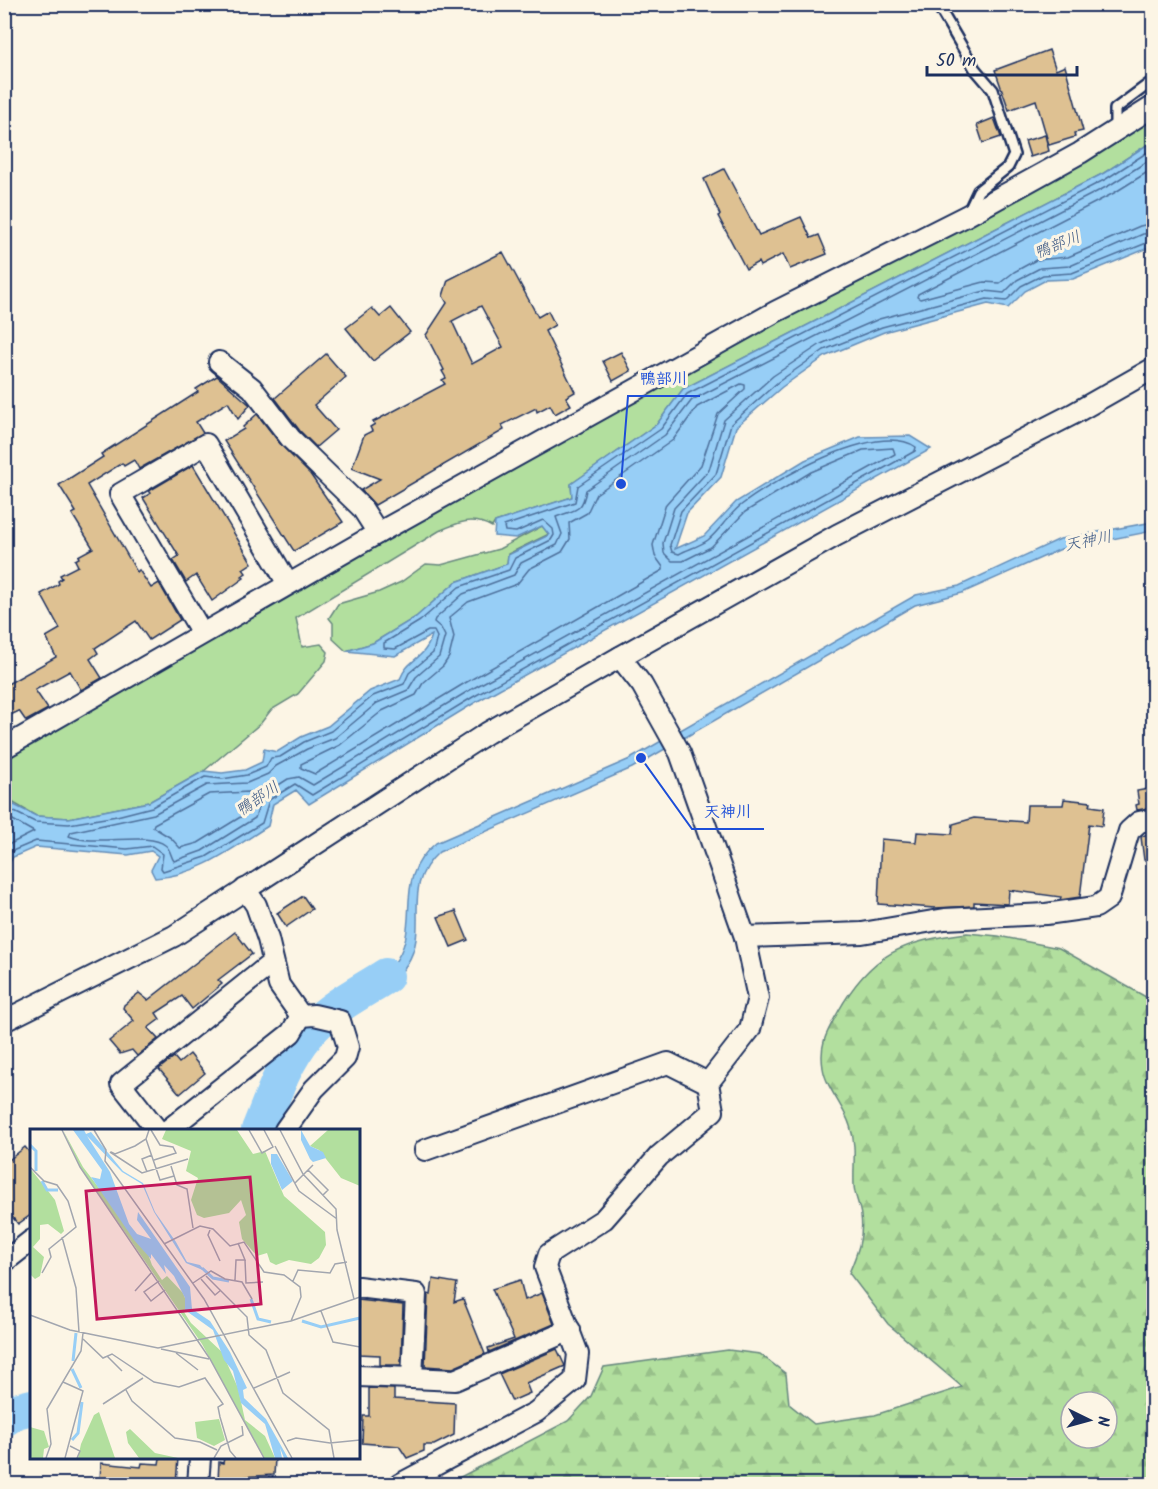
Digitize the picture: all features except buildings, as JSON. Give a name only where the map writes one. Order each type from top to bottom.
[{"type":"street","points":[[4,748],[378,533],[775,312],[966,216],[1080,153],[1154,106]]},
{"type":"street","points":[[219,362],[252,388],[291,439],[362,508],[378,533]]},
{"type":"street","points":[[4,1021],[174,936],[487,733],[620,657],[837,535],[1073,414],[1154,368]]},
{"type":"street","points":[[202,633],[120,494],[206,444],[288,584]]},
{"type":"street","points":[[400,1485],[536,1412],[575,1380],[578,1354],[545,1267],[549,1254],[604,1219],[658,1156],[713,1111],[708,1083],[750,1029],[759,998],[745,937],[674,741],[642,685],[620,657]]},
{"type":"street","points":[[745,937],[862,933],[945,919],[1046,914],[1096,907],[1109,898],[1129,831],[1139,822],[1154,819]]},
{"type":"street","points":[[245,889],[256,905],[279,985],[308,1013],[340,1021],[348,1047],[345,1058],[314,1089],[286,1129]]},
{"type":"street","points":[[153,1125],[121,1084],[273,962]]},
{"type":"street","points":[[171,1129],[291,1033],[308,1013]]},
{"type":"street","points":[[425,1150],[668,1063],[708,1083]]},
{"type":"street","points":[[4,1262],[30,1242]]},
{"type":"street","points":[[360,1287],[416,1294],[412,1378]]},
{"type":"street","points":[[360,1376],[455,1380],[570,1330]]},
{"type":"street","points":[[198,1485],[200,1459]]},
{"type":"lane","points":[[937,4],[975,69],[993,90],[1014,155],[1008,167],[978,191],[966,216]]},
{"type":"lane","points":[[1115,131],[1115,109],[1154,80]]},
{"type":"green space","points":[[1153,115],[1153,141],[1104,173],[683,389],[657,424],[571,484],[572,497],[495,522],[492,527],[472,521],[459,523],[439,531],[296,618],[302,647],[321,644],[328,652],[326,661],[298,694],[271,710],[261,723],[204,771],[149,802],[69,818],[36,816],[5,798],[5,755],[777,317]]},
{"type":"green space","points":[[542,526],[549,534],[508,554],[507,564],[456,582],[416,617],[373,643],[346,651],[333,639],[333,623],[329,618],[338,604],[379,592],[401,582],[426,564],[441,565],[499,549]]},
{"type":"green space","points":[[967,933],[998,936],[1059,948],[1153,1001],[1153,1484],[447,1484],[568,1421],[591,1396],[604,1367],[728,1350],[760,1354],[786,1374],[789,1404],[814,1424],[875,1415],[962,1387],[888,1324],[849,1273],[862,1231],[854,1189],[852,1133],[831,1090],[822,1060],[823,1045],[830,1026],[850,992],[863,976],[891,953],[924,940]]},
{"type":"water","points":[[1153,141],[1153,246],[1073,279],[1046,280],[1025,291],[1008,308],[988,304],[884,332],[826,356],[782,387],[736,427],[721,477],[687,513],[675,549],[704,536],[736,502],[805,460],[860,437],[910,436],[931,449],[476,702],[309,804],[296,790],[273,804],[268,826],[214,860],[185,872],[155,878],[151,870],[158,856],[151,851],[128,855],[36,847],[13,857],[5,871],[6,801],[36,816],[69,818],[149,802],[204,771],[222,773],[245,770],[262,762],[264,749],[277,752],[301,737],[328,726],[370,691],[400,679],[407,667],[425,649],[432,635],[395,656],[346,651],[373,643],[416,617],[456,582],[507,564],[508,555],[549,535],[542,526],[516,538],[494,536],[495,522],[572,497],[571,484],[657,424],[683,389],[1104,173]]},
{"type":"water","points":[[1153,522],[1153,531],[1061,549],[962,593],[915,605],[632,768],[439,852],[420,879],[414,950],[407,964],[388,984],[349,1010],[341,1000],[381,976],[392,966],[401,951],[406,935],[410,888],[414,873],[422,858],[436,843],[630,759],[916,595],[959,586],[1060,539]]},
{"type":"waterway","name":"天神川","points":[[259,1129],[285,1068],[307,1034],[333,1009],[386,976]]},
{"type":"waterway","name":"天神川","points":[[4,1419],[16,1411],[30,1408]]},
{"type":"place","name":"鴨部川","points":[[621,484]]},
{"type":"place","name":"天神川","points":[[641,758]]}]
